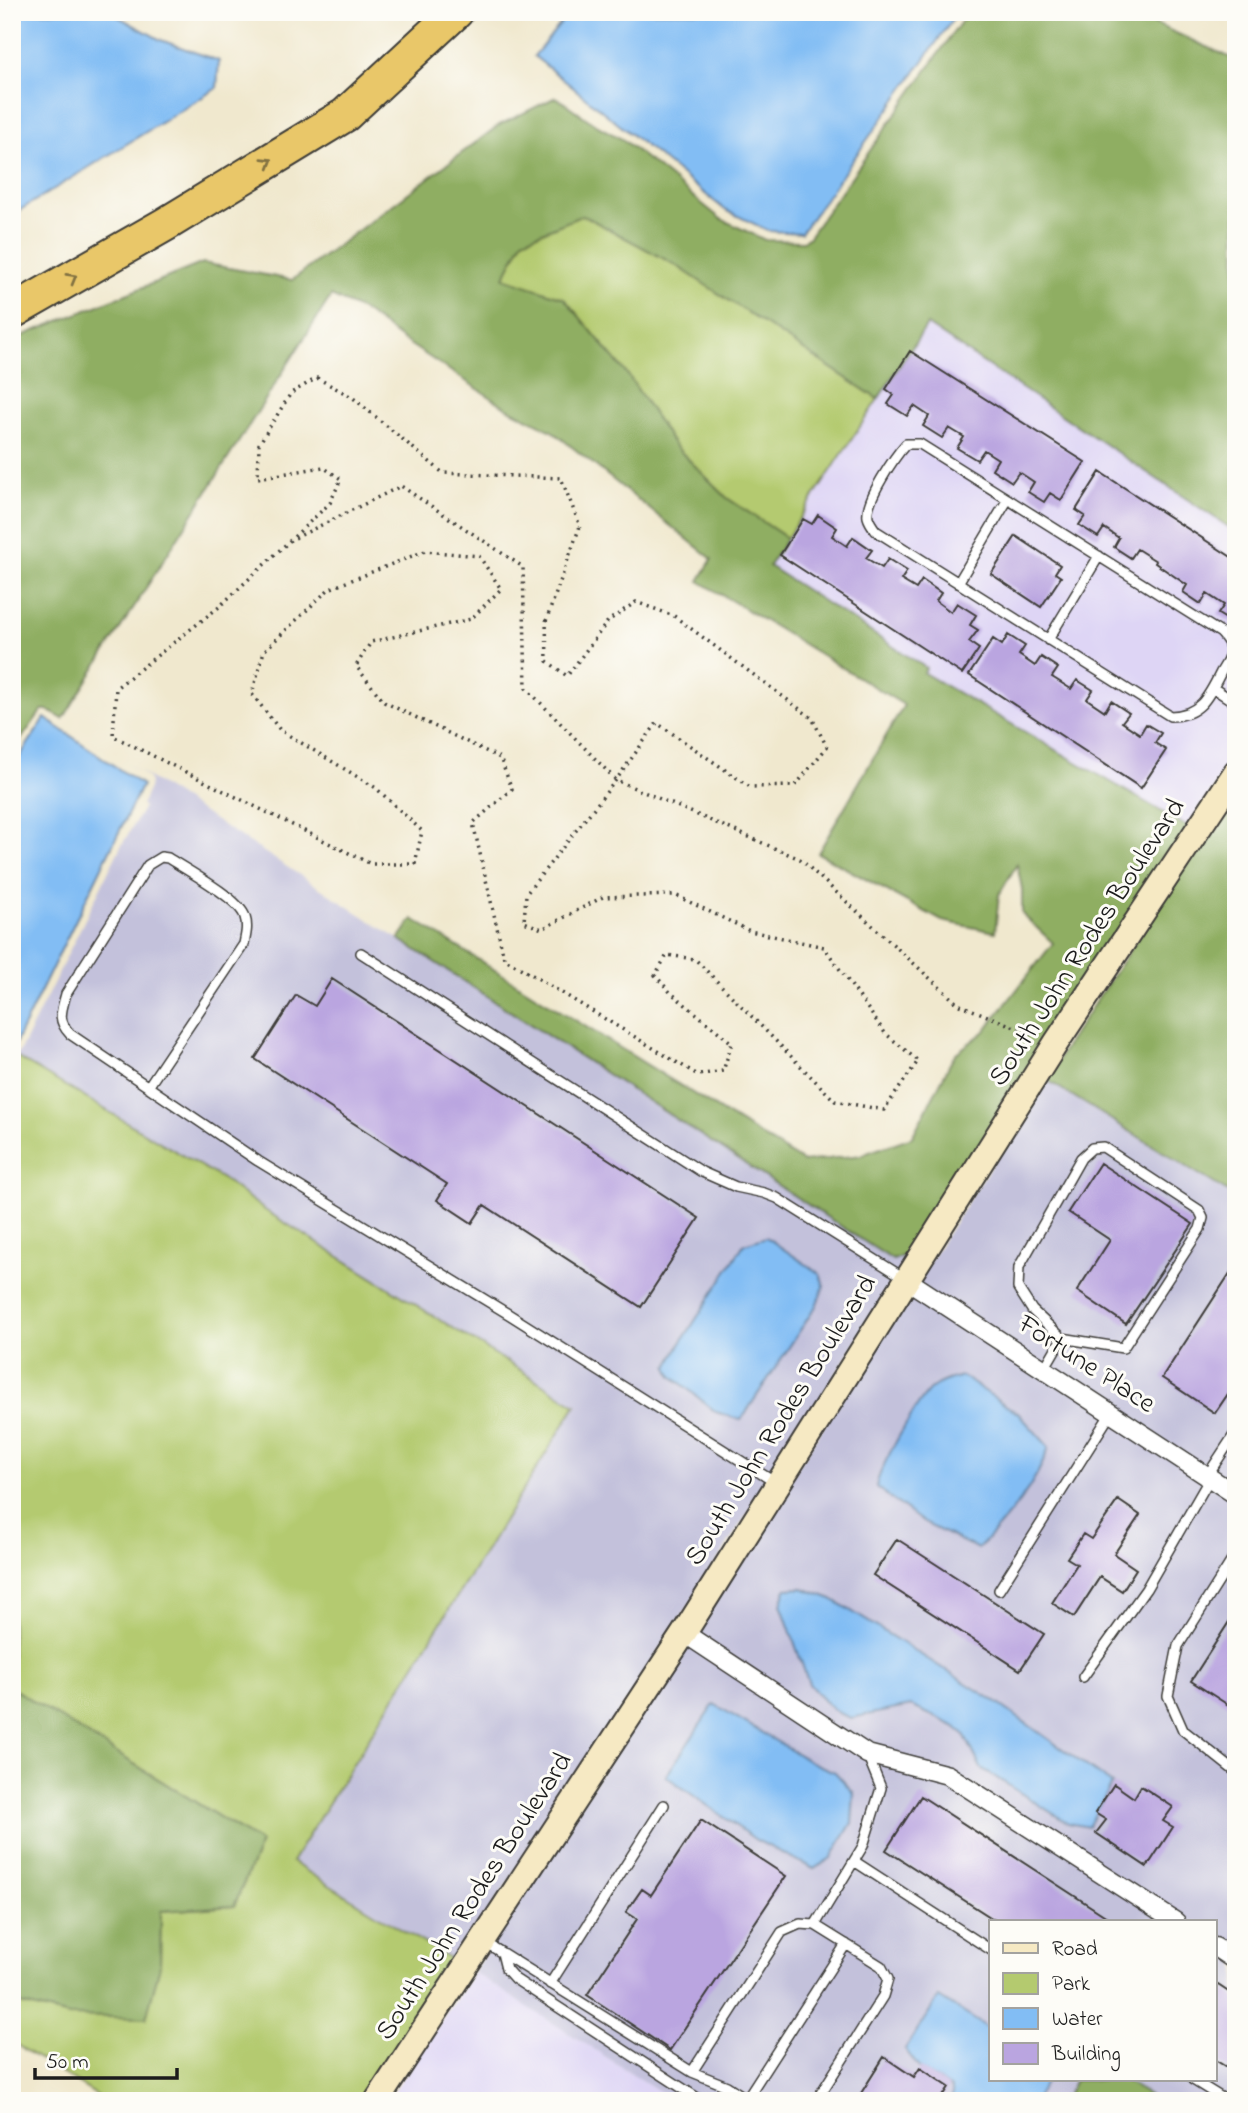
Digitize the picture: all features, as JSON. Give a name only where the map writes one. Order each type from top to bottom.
[{"type":"highway","points":[[12,312],[166,224],[345,115],[456,12]]},
{"type":"main road","name":"South John Rodes Boulevard","points":[[377,2101],[492,1947],[684,1633],[1056,1044],[1236,772]]},
{"type":"street","name":"Fortune Place","points":[[907,1280],[1236,1495]]},
{"type":"street","points":[[684,1633],[867,1754],[948,1775],[1173,1920]]},
{"type":"street","points":[[1216,1948],[1236,1961]]},
{"type":"lane","points":[[906,443],[920,444],[1099,556],[1221,633],[1229,642],[1231,654],[1213,688],[1201,705],[1190,713],[1170,716],[876,531],[868,517],[869,503],[906,443]]},
{"type":"lane","points":[[958,583],[1008,499]]},
{"type":"lane","points":[[1048,640],[1099,556]]},
{"type":"lane","points":[[1213,688],[1236,703]]},
{"type":"lane","points":[[148,1087],[244,944],[247,929],[245,915],[233,900],[168,858],[161,857],[148,865],[66,994],[61,1012],[62,1025],[70,1034],[148,1087],[258,1161],[510,1315],[778,1484]]},
{"type":"lane","points":[[361,953],[702,1172],[736,1187],[777,1198],[907,1280]]},
{"type":"lane","points":[[1102,1147],[1199,1210],[1203,1218],[1200,1229],[1123,1348],[1062,1338],[1032,1310],[1018,1288],[1019,1267],[1082,1158],[1092,1148],[1102,1147]]},
{"type":"lane","points":[[1044,1369],[1062,1338]]},
{"type":"lane","points":[[999,1590],[1111,1413]]},
{"type":"lane","points":[[1083,1677],[1146,1588],[1236,1432]]},
{"type":"lane","points":[[1236,1554],[1178,1646],[1168,1696],[1183,1730],[1236,1772]]},
{"type":"lane","points":[[815,1925],[863,1846],[881,1788],[867,1754]]},
{"type":"lane","points":[[550,1984],[664,1805]]},
{"type":"lane","points":[[854,1861],[989,1949]]},
{"type":"lane","points":[[692,2073],[782,1933],[800,1924],[815,1925],[881,1966],[888,1979],[883,1996],[816,2101]]},
{"type":"lane","points":[[492,1947],[692,2073],[727,2086],[748,2100],[846,1944]]},
{"type":"lane","points":[[492,1947],[515,1979],[702,2101]]},
{"type":"lane","points":[[1197,2082],[1227,2101]]},
{"type":"path","points":[[317,378],[352,397],[443,472],[561,478],[580,526],[546,621],[547,661],[567,676],[608,621],[636,602],[674,616],[812,718],[827,747],[795,786],[750,787],[657,723],[616,780],[526,894],[524,922],[542,929],[603,897],[675,895],[750,931],[824,947],[885,1032],[918,1061],[884,1110],[835,1101],[695,959],[667,955],[655,975],[670,992],[732,1043],[723,1071],[698,1075],[504,958],[473,823],[512,789],[499,758],[384,702],[356,666],[371,642],[471,619],[501,589],[479,556],[425,551],[329,589],[264,651],[252,694],[280,730],[376,788],[422,831],[415,864],[370,864],[113,736],[116,688],[219,607],[330,503],[341,479],[323,467],[258,478],[259,444],[291,393],[317,378]]},
{"type":"path","points":[[289,541],[401,486],[523,568],[526,688],[616,780],[800,859],[958,1004],[1056,1044]]},
{"type":"shaded area","points":[[926,325],[1236,532],[1236,755],[1188,827],[923,673],[925,668],[769,566]]},
{"type":"shaded area","points":[[125,762],[893,1259],[914,1251],[675,1628],[456,1962],[292,1862],[576,1405],[263,1209],[229,1183],[15,1056],[20,1051],[120,848],[144,807],[141,805],[150,782]],"holes":[[[744,1244],[816,1306],[772,1374],[718,1285]]]},
{"type":"shaded area","points":[[1046,1080],[1236,1197],[1236,2101],[1158,2101],[1127,2082],[1216,2082],[1216,1920],[989,1920],[989,2029],[939,1998],[920,2069],[952,2089],[952,2101],[675,2101],[473,1972]],"holes":[[[962,1377],[1018,1414],[877,1478],[893,1446],[930,1389],[946,1380]],[[803,1588],[832,1599],[993,1700],[1112,1785],[982,1768],[965,1734],[911,1706],[851,1718],[809,1684],[781,1604]],[[811,1762],[835,1772],[756,1840]]]},
{"type":"shaded area","points":[[473,1972],[490,1982],[675,2101],[388,2101]]},
{"type":"shaded area","points":[[1046,2082],[1074,2082],[1064,2101],[1034,2101]]},
{"type":"green space","points":[[968,12],[1129,12],[1236,60],[1236,532],[927,325],[878,399],[674,264],[583,215],[523,240],[504,278],[564,298],[628,375],[674,445],[727,498],[787,538],[769,566],[926,668],[924,673],[1188,827],[914,1251],[893,1260],[399,939],[413,919],[803,1162],[861,1155],[912,1137],[955,1054],[984,1032],[1053,943],[1022,914],[1022,889],[1017,864],[999,895],[995,932],[942,921],[818,853],[904,705],[699,581],[712,559],[552,431],[507,408],[400,338],[364,311],[331,296],[63,719],[42,710],[12,752],[12,340],[203,263],[292,280],[499,125],[556,97],[596,125],[622,139],[721,219],[765,240],[803,241],[808,238]]},
{"type":"green space","points":[[583,215],[674,264],[878,399],[787,538],[727,498],[674,445],[628,375],[564,298],[503,279],[523,240]]},
{"type":"green space","points":[[1236,790],[1236,1197],[1047,1080],[1064,1049]]},
{"type":"green space","points":[[15,1056],[229,1183],[263,1209],[576,1405],[292,1862],[456,1962],[365,2101],[106,2101],[12,2042],[12,2002],[69,2016],[160,1966],[161,1911],[234,1906],[261,1843],[12,1688],[12,1057]]},
{"type":"green space","points":[[12,1688],[261,1843],[234,1906],[161,1911],[160,1966],[146,2018],[69,2016],[12,2002]]},
{"type":"green space","points":[[1074,2082],[1127,2082],[1158,2101],[1064,2101]]},
{"type":"water","points":[[12,12],[110,12],[161,40],[219,61],[217,88],[12,215]]},
{"type":"water","points":[[570,12],[958,12],[801,233],[769,231],[725,210],[534,56]]},
{"type":"water","points":[[45,718],[142,785],[13,1048],[12,768]]},
{"type":"water","points":[[766,1237],[820,1274],[824,1286],[816,1306],[741,1420],[716,1412],[672,1376],[668,1367],[744,1244]]},
{"type":"water","points":[[962,1376],[1019,1414],[1049,1447],[1028,1489],[978,1549],[924,1523],[876,1487],[891,1451],[926,1394],[946,1380]]},
{"type":"water","points":[[803,1588],[832,1599],[993,1700],[1112,1784],[1088,1827],[1068,1823],[981,1768],[964,1734],[933,1716],[911,1706],[851,1718],[838,1713],[809,1684],[781,1604],[786,1589]]},
{"type":"water","points":[[714,1704],[811,1762],[835,1772],[854,1793],[852,1823],[831,1858],[814,1869],[756,1840],[666,1776]]},
{"type":"water","points":[[939,1997],[989,2029],[989,2082],[1046,2082],[1034,2101],[952,2101],[952,2089],[920,2069],[905,2049]]},
{"type":"building","points":[[910,351],[1085,462],[1061,500],[1050,493],[1044,502],[1028,492],[1034,482],[1019,472],[1012,482],[992,469],[998,459],[984,450],[977,460],[957,448],[964,437],[949,428],[942,438],[923,426],[929,416],[914,406],[907,416],[888,404],[894,395],[886,389]]},
{"type":"building","points":[[1100,472],[1236,560],[1236,625],[1218,614],[1224,605],[1207,594],[1201,604],[1183,592],[1187,585],[1155,563],[1156,561],[1137,549],[1131,558],[1114,547],[1119,538],[1104,528],[1098,537],[1079,525],[1085,516],[1076,510]]},
{"type":"building","points":[[818,515],[837,528],[832,536],[847,546],[853,537],[872,550],[866,558],[882,568],[888,559],[907,571],[901,580],[916,589],[922,580],[941,593],[936,601],[951,612],[957,603],[976,615],[970,625],[978,630],[969,642],[979,649],[962,674],[780,555],[803,519],[812,524]]},
{"type":"building","points":[[1016,536],[1060,565],[1055,573],[1061,577],[1041,607],[991,574]]},
{"type":"building","points":[[1008,635],[1025,646],[1019,655],[1035,666],[1041,657],[1058,668],[1052,677],[1071,689],[1077,680],[1093,690],[1087,699],[1105,711],[1111,701],[1129,713],[1122,722],[1140,734],[1146,724],[1161,733],[1155,743],[1166,750],[1141,788],[969,675],[993,639],[1002,645]]},
{"type":"building","points":[[332,979],[699,1218],[641,1307],[484,1205],[472,1223],[437,1200],[447,1184],[255,1059],[296,995],[315,1006]]},
{"type":"building","points":[[1100,1163],[1193,1224],[1126,1324],[1077,1291],[1110,1240],[1068,1212]]},
{"type":"building","points":[[1236,1264],[1236,1382],[1215,1413],[1162,1378]]},
{"type":"building","points":[[1118,1500],[1140,1515],[1114,1554],[1136,1569],[1122,1591],[1100,1577],[1074,1617],[1052,1603],[1077,1564],[1067,1558],[1083,1534],[1091,1539]]},
{"type":"building","points":[[897,1539],[1044,1634],[1020,1670],[873,1575]]},
{"type":"building","points":[[1236,1611],[1236,1710],[1191,1681]]},
{"type":"building","points":[[1114,1784],[1134,1798],[1141,1786],[1173,1807],[1163,1821],[1173,1827],[1147,1867],[1096,1833],[1106,1820],[1095,1813]]},
{"type":"building","points":[[921,1796],[1107,1917],[1105,1920],[995,1920],[886,1850]]},
{"type":"building","points":[[701,1820],[786,1876],[670,2050],[587,1995],[637,1919],[626,1912],[642,1889],[651,1895]]},
{"type":"building","points":[[1216,1984],[1236,1997],[1236,2073],[1216,2061]]},
{"type":"building","points":[[884,2057],[914,2077],[920,2068],[949,2087],[940,2101],[856,2101]]}]
